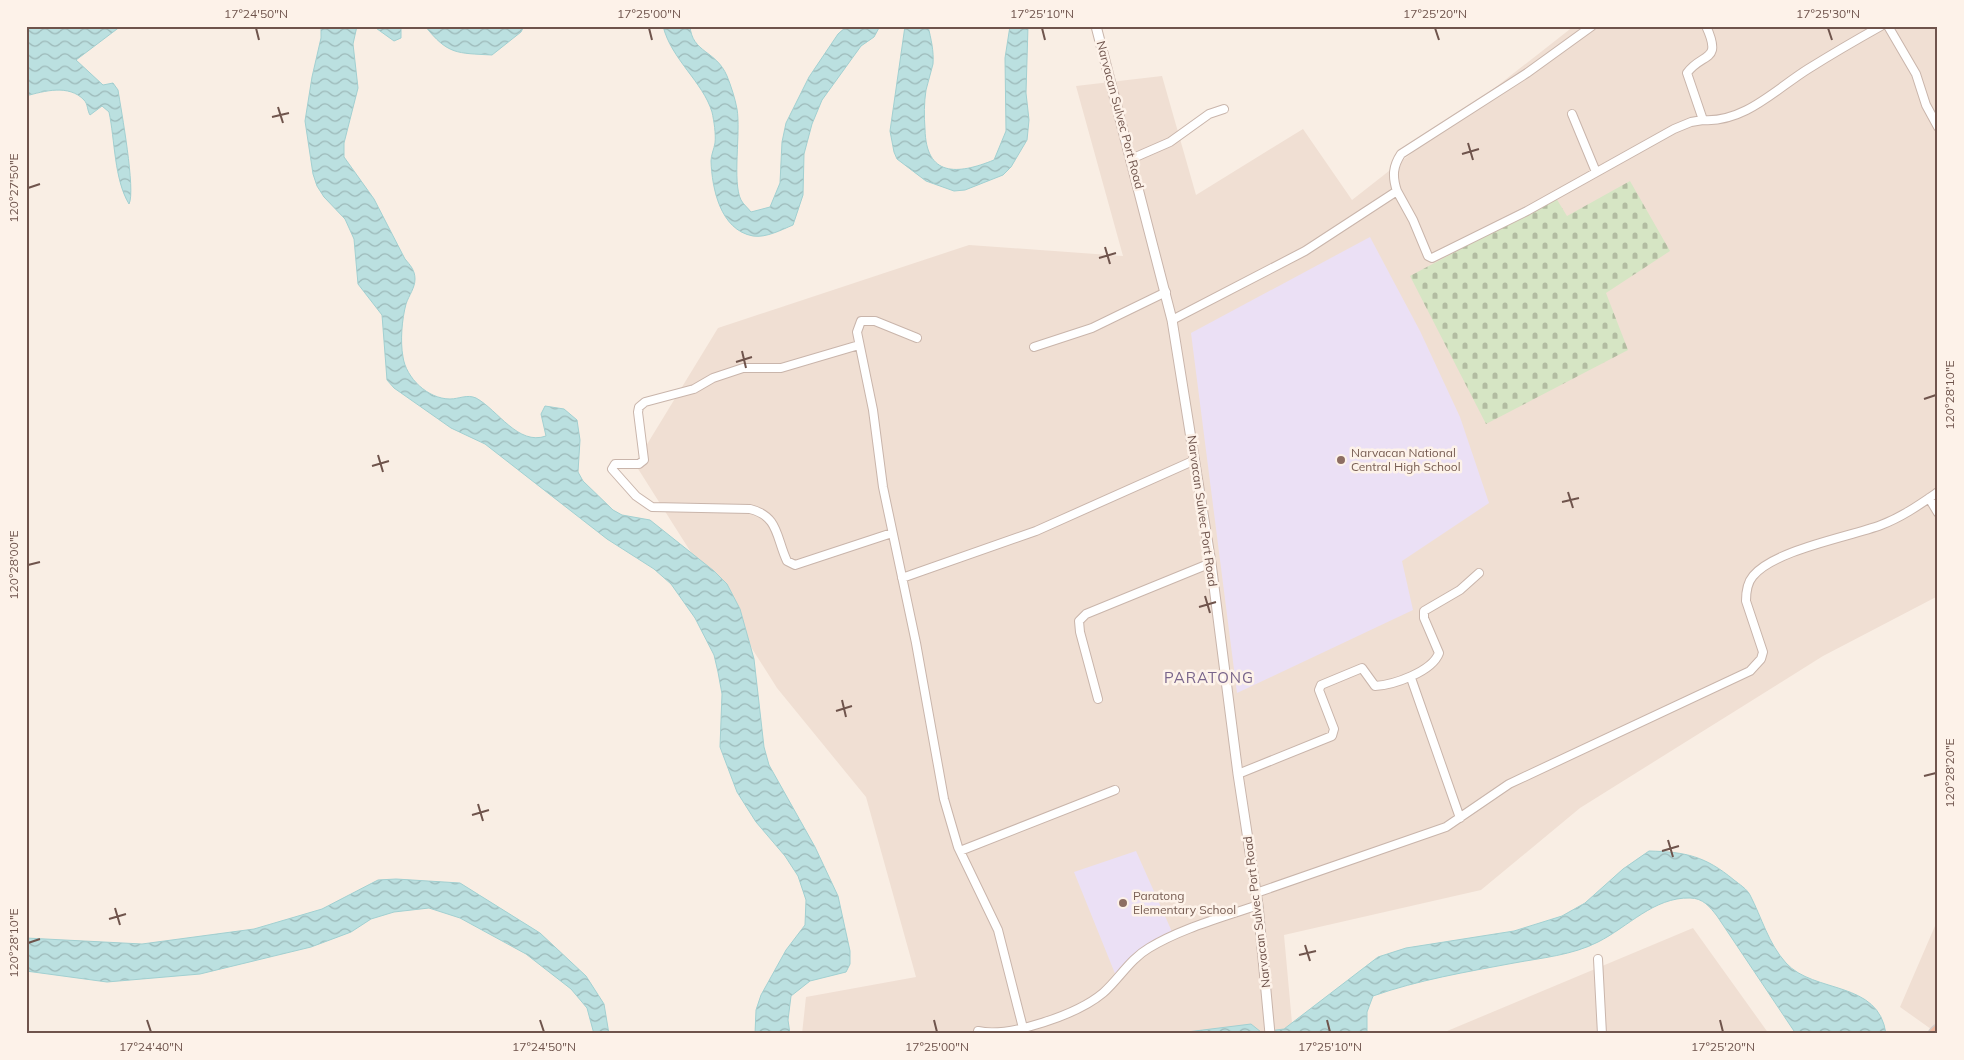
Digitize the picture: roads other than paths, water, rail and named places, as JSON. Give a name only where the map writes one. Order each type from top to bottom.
[{"type":"street","name":"Narvacan Sulvec Port Road","points":[[1096,26],[1132,159],[1172,320],[1211,563],[1238,774],[1258,905],[1270,1031]]},
{"type":"street","points":[[1592,26],[1534,69],[1401,154],[1394,164],[1393,172],[1397,191],[1428,256],[1432,258],[1527,211],[1684,124],[1721,119],[1754,106],[1836,50],[1881,26]]},
{"type":"street","points":[[1703,120],[1687,73],[1707,59],[1712,50],[1706,26]]},
{"type":"street","points":[[1888,26],[1916,74],[1926,104],[1938,127]]},
{"type":"street","points":[[1132,159],[1170,142],[1209,114],[1224,109]]},
{"type":"street","points":[[1572,114],[1596,172]]},
{"type":"street","points":[[1172,320],[1305,251],[1397,191]]},
{"type":"street","points":[[1034,347],[1092,328],[1166,292]]},
{"type":"street","points":[[917,338],[890,326],[864,319],[858,325],[859,345],[873,410],[892,533],[944,799],[960,851],[998,930],[1023,1028]]},
{"type":"street","points":[[859,345],[781,368],[743,368],[713,378],[694,389],[645,402],[639,407],[638,412],[644,460],[639,464],[615,464],[612,469],[636,496],[652,507],[750,509],[760,512],[771,521],[788,561],[795,565],[892,533]]},
{"type":"street","points":[[902,578],[1036,531],[1195,460]]},
{"type":"street","points":[[1256,893],[1431,834],[1460,818],[1509,784],[1526,775],[1750,671],[1761,659],[1763,652],[1746,601],[1746,593],[1753,576],[1772,562],[1793,553],[1896,518],[1938,492]]},
{"type":"street","points":[[1928,498],[1938,514]]},
{"type":"street","points":[[1098,699],[1080,632],[1080,621],[1086,614],[1211,563]]},
{"type":"street","points":[[1238,774],[1332,736],[1334,729],[1320,690],[1321,685],[1362,668],[1373,685],[1376,686],[1411,678],[1433,661],[1439,653],[1424,618],[1424,611],[1460,590],[1479,573]]},
{"type":"street","points":[[1411,678],[1460,818]]},
{"type":"street","points":[[960,851],[1115,790]]},
{"type":"street","points":[[978,1031],[999,1033],[1023,1028],[1064,1014],[1100,996],[1130,964],[1146,950],[1162,941],[1195,926],[1258,905]]},
{"type":"street","points":[[1598,959],[1602,1034]]},
{"type":"water","points":[[26,26],[121,26],[76,60],[103,85],[113,83],[118,90],[131,183],[129,204],[120,183],[109,112],[102,106],[90,115],[84,100],[78,95],[64,90],[48,91],[26,96]]},
{"type":"water","points":[[321,26],[357,26],[353,44],[358,88],[344,143],[344,157],[374,199],[414,273],[415,282],[406,304],[402,337],[405,365],[413,380],[426,391],[442,398],[450,399],[469,396],[476,398],[517,432],[536,438],[546,436],[541,414],[545,406],[564,409],[577,420],[580,440],[578,472],[583,481],[613,510],[622,515],[650,520],[714,571],[727,584],[740,609],[754,659],[764,747],[769,765],[815,847],[838,896],[850,951],[850,964],[846,972],[810,981],[791,996],[788,1020],[790,1034],[755,1034],[756,1010],[761,995],[786,950],[805,925],[806,900],[798,876],[785,856],[756,822],[737,792],[720,747],[722,694],[714,655],[695,618],[671,584],[654,569],[607,539],[485,444],[451,428],[394,388],[387,380],[382,315],[358,284],[354,239],[345,219],[324,197],[317,186],[313,174],[305,121],[321,38]]},
{"type":"water","points":[[373,26],[401,26],[401,38],[394,41]]},
{"type":"water","points":[[425,26],[524,26],[521,32],[492,55],[454,51],[440,42]]},
{"type":"water","points":[[663,26],[690,26],[695,42],[717,61],[727,76],[733,92],[738,119],[738,192],[742,202],[751,212],[770,207],[780,183],[782,142],[786,123],[809,77],[838,34],[847,26],[880,26],[874,37],[861,46],[822,100],[812,124],[804,154],[803,195],[793,225],[768,235],[753,236],[733,226],[725,217],[713,183],[711,159],[715,145],[715,128],[712,112],[702,91],[673,49]]},
{"type":"water","points":[[905,26],[928,26],[933,64],[925,100],[924,119],[927,145],[931,156],[938,164],[946,168],[956,169],[968,168],[994,160],[1006,131],[1005,58],[1010,26],[1028,26],[1026,93],[1029,120],[1027,140],[1011,167],[1003,175],[965,190],[954,191],[926,181],[897,159],[890,131]]},
{"type":"water","points":[[1649,851],[1685,854],[1714,865],[1724,872],[1750,895],[1774,947],[1786,963],[1798,973],[1812,980],[1859,996],[1871,1004],[1881,1017],[1886,1034],[1796,1034],[1717,916],[1702,901],[1690,898],[1665,902],[1642,914],[1609,936],[1578,950],[1442,977],[1407,985],[1373,996],[1367,1012],[1367,1034],[1171,1034],[1251,1024],[1261,1032],[1284,1029],[1378,957],[1406,948],[1514,931],[1562,916],[1585,903],[1623,869]]},
{"type":"water","points":[[396,879],[460,883],[540,933],[586,976],[604,1004],[609,1034],[594,1034],[587,1008],[571,989],[526,954],[460,918],[429,908],[394,912],[371,919],[351,932],[311,947],[200,974],[107,982],[26,971],[26,938],[142,944],[254,929],[322,909],[378,880]]},
{"type":"place","name":"Narvacan National Central High School","points":[[1341,460]]},
{"type":"place","name":"Paratong Elementary School","points":[[1123,903]]},
{"type":"district","name":"PARATONG","points":[[1209,678]]}]
